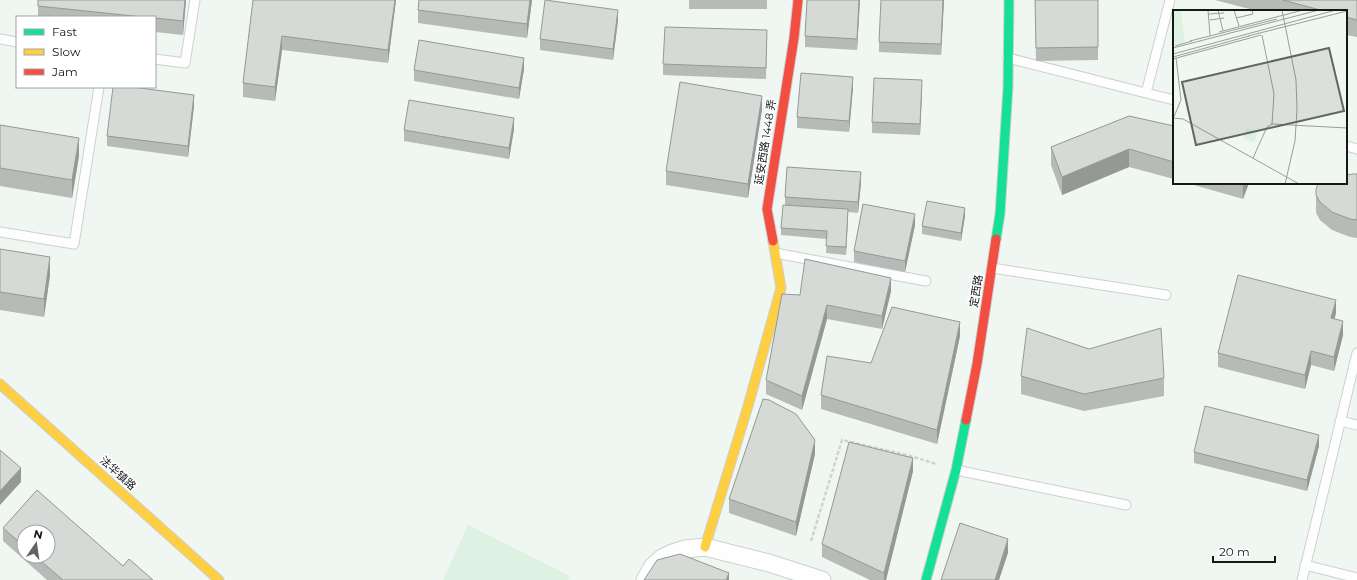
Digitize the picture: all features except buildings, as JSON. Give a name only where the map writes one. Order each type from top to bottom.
[{"type":"street","name":"延安西路 1448 弄","points":[[705,547],[748,406],[780,288],[767,209],[794,38],[798,0]]},
{"type":"street","name":"定西路","points":[[926,580],[956,470],[977,364],[1000,214],[1008,87],[1009,0]]},
{"type":"street","name":"法华镇路","points":[[0,384],[219,580]]},
{"type":"street","points":[[645,580],[653,566],[662,558],[685,549],[705,547],[769,563],[822,580]]},
{"type":"lane","points":[[156,59],[185,63],[195,0]]},
{"type":"lane","points":[[1146,93],[1170,0]]},
{"type":"lane","points":[[0,39],[16,42]]},
{"type":"lane","points":[[1008,58],[1173,100]]},
{"type":"lane","points":[[0,232],[74,244],[99,88]]},
{"type":"lane","points":[[1347,146],[1357,149]]},
{"type":"lane","points":[[775,253],[926,281]]},
{"type":"lane","points":[[992,268],[1166,295]]},
{"type":"lane","points":[[1302,580],[1357,353]]},
{"type":"lane","points":[[1340,421],[1357,425]]},
{"type":"lane","points":[[956,470],[1126,505]]},
{"type":"lane","points":[[1305,564],[1357,578]]},
{"type":"path","points":[[811,541],[842,440],[911,456],[956,470]]},
{"type":"green space","points":[[468,525],[570,576],[568,580],[443,580]]},
{"type":"traffic: fast","points":[[996,239],[1000,214],[1008,87],[1009,0]]},
{"type":"traffic: fast","points":[[926,580],[956,470],[966,420]]},
{"type":"traffic: slow","points":[[705,547],[748,406],[781,288],[773,241]]},
{"type":"traffic: slow","points":[[0,384],[219,580]]},
{"type":"traffic: jam","points":[[773,241],[767,209],[794,38],[798,0]]},
{"type":"traffic: jam","points":[[966,420],[977,364],[996,239]]}]
